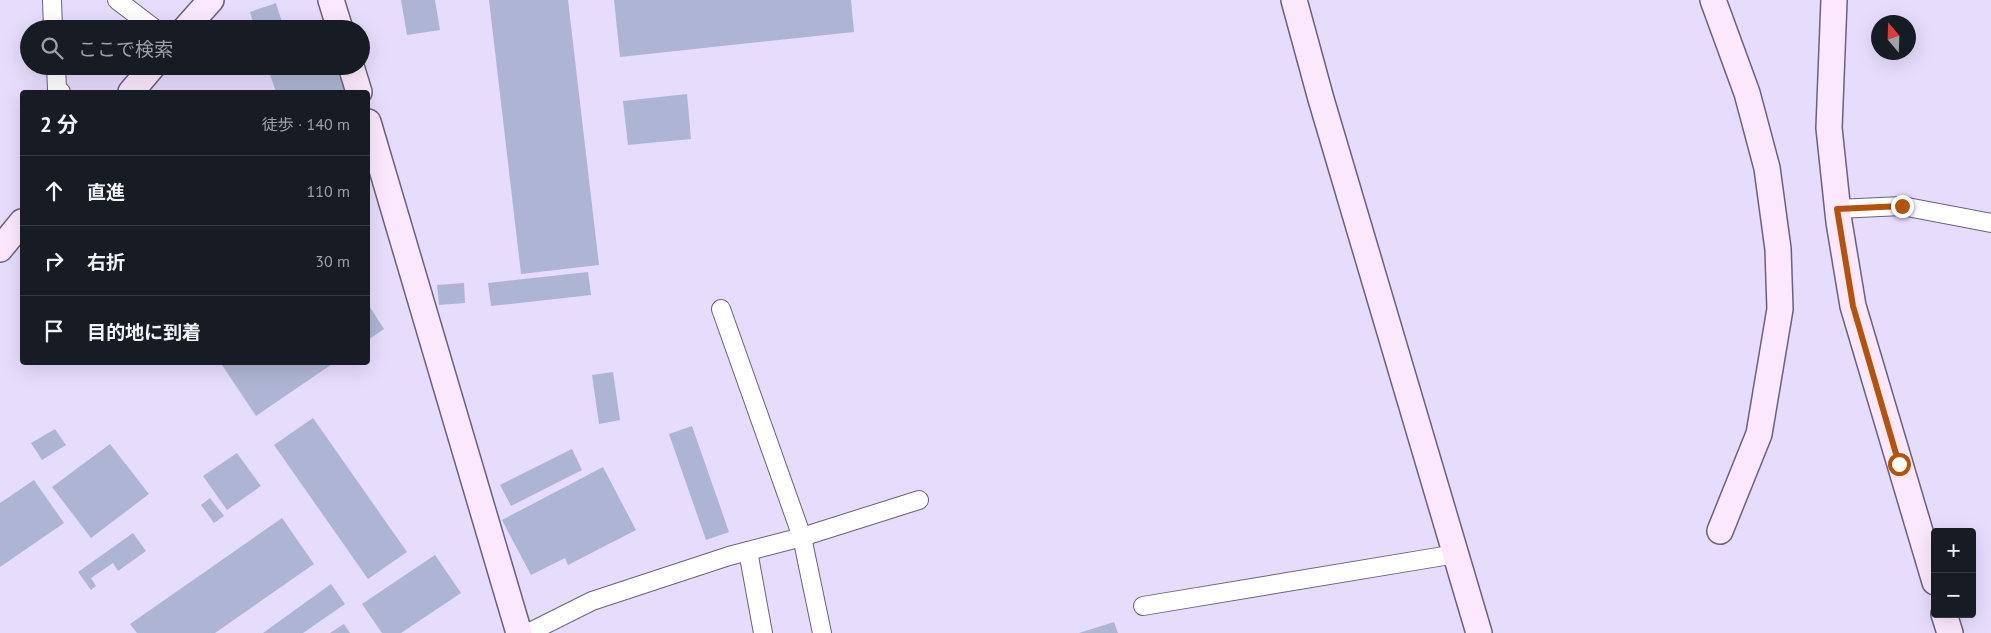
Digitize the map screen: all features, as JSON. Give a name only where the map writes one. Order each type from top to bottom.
[{"type":"street","points":[[52,0],[53,20]]},
{"type":"street","points":[[117,0],[143,20]]},
{"type":"street","points":[[193,20],[211,0]]},
{"type":"street","points":[[331,0],[337,20]]},
{"type":"street","points":[[1294,0],[1320,99],[1479,633]]},
{"type":"street","points":[[1712,0],[1747,94],[1767,168],[1778,248],[1780,309],[1759,434],[1720,531]]},
{"type":"street","points":[[1834,0],[1829,128],[1837,209],[1853,306],[1932,573]]},
{"type":"street","points":[[56,75],[58,90]]},
{"type":"street","points":[[133,90],[145,75]]},
{"type":"street","points":[[354,75],[358,90]]},
{"type":"street","points":[[370,129],[519,633]]},
{"type":"street","points":[[1837,209],[1902,206],[1991,223]]},
{"type":"street","points":[[721,309],[802,537],[822,633]]},
{"type":"street","points":[[528,633],[592,601],[748,551],[802,537],[918,500]]},
{"type":"street","points":[[748,551],[763,633]]},
{"type":"street","points":[[1143,606],[1456,554]]},
{"type":"street","points":[[1945,618],[1950,633]]},
{"type":"building","points":[[401,0],[435,0],[440,30],[407,35]]},
{"type":"building","points":[[489,0],[568,0],[599,265],[521,274]]},
{"type":"building","points":[[614,0],[851,0],[854,32],[620,57]]},
{"type":"building","points":[[276,3],[281,20],[252,20],[250,12]]},
{"type":"building","points":[[270,75],[344,75],[348,90],[275,90]]},
{"type":"building","points":[[687,94],[691,139],[628,145],[623,101]]},
{"type":"building","points":[[588,272],[591,295],[491,306],[488,283]]},
{"type":"building","points":[[464,283],[465,303],[439,305],[437,285]]},
{"type":"building","points":[[370,307],[384,329],[370,339]]},
{"type":"building","points":[[222,365],[331,365],[256,416]]},
{"type":"building","points":[[613,372],[620,420],[599,424],[592,375]]},
{"type":"building","points":[[313,418],[407,552],[368,579],[274,445]]},
{"type":"building","points":[[692,426],[729,532],[706,540],[669,434]]},
{"type":"building","points":[[55,429],[66,445],[42,460],[31,443]]},
{"type":"building","points":[[110,444],[149,494],[91,538],[52,487]]},
{"type":"building","points":[[572,449],[582,470],[511,506],[500,485]]},
{"type":"building","points":[[237,453],[261,486],[227,510],[203,476]]},
{"type":"building","points":[[603,467],[636,530],[568,565],[565,558],[531,575],[502,520]]},
{"type":"building","points":[[34,480],[64,523],[0,567],[0,503]]},
{"type":"building","points":[[210,498],[224,516],[214,523],[201,505]]},
{"type":"building","points":[[282,518],[314,564],[215,633],[137,633],[130,624]]},
{"type":"building","points":[[133,533],[146,551],[118,571],[113,563],[91,578],[96,586],[91,590],[78,572]]},
{"type":"building","points":[[435,555],[461,593],[401,633],[382,633],[362,604]]},
{"type":"building","points":[[331,584],[345,604],[303,633],[263,633]]},
{"type":"building","points":[[1114,622],[1118,633],[1079,633]]},
{"type":"building","points":[[344,624],[350,633],[330,633]]},
{"type":"route","points":[[1899,464],[1853,306],[1837,209],[1902,206]]}]
